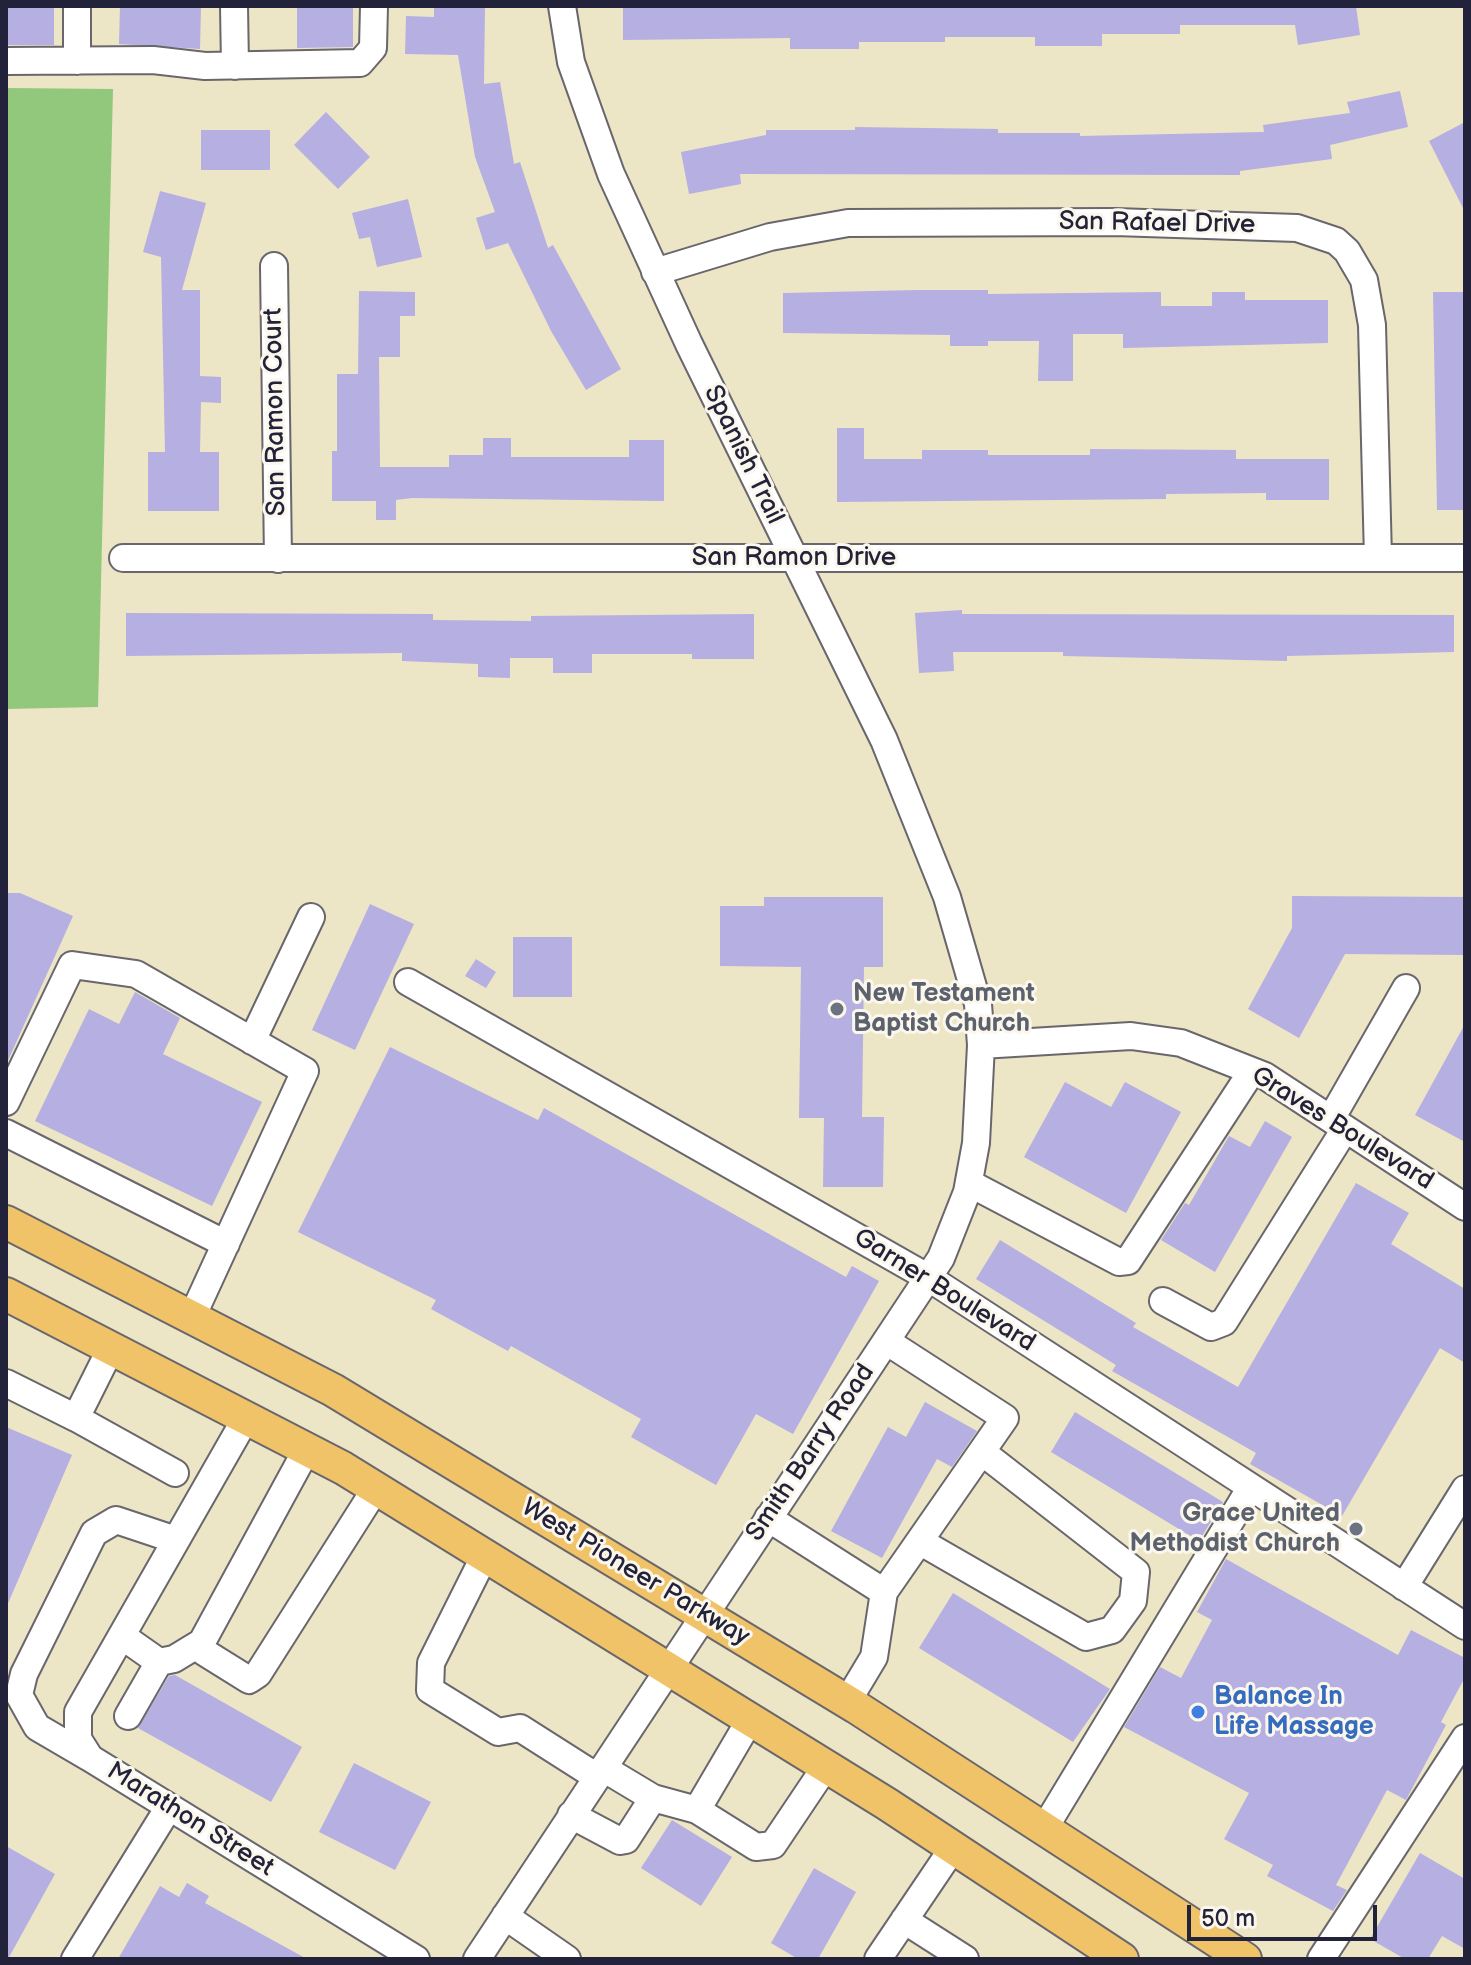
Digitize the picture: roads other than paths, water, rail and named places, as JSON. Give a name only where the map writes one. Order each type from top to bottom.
[{"type":"main road","name":"West Pioneer Parkway","points":[[6,1222],[333,1390],[847,1702],[1245,1959]]},
{"type":"main road","points":[[6,1294],[307,1449],[376,1488],[751,1718],[1122,1959]]},
{"type":"street","points":[[77,6],[77,61]]},
{"type":"street","points":[[234,6],[235,66]]},
{"type":"street","points":[[6,61],[153,60],[235,66],[360,63],[373,48],[374,6]]},
{"type":"street","name":"Spanish Trail","points":[[562,6],[571,62],[584,108],[655,272],[884,740],[947,897]]},
{"type":"street","name":"San Rafael Drive","points":[[655,272],[770,237],[848,223],[1115,222],[1297,228],[1336,241],[1347,251],[1364,280],[1372,325],[1378,558]]},
{"type":"street","name":"San Ramon Court","points":[[274,266],[278,559]]},
{"type":"street","name":"San Ramon Drive","points":[[123,558],[1465,558]]},
{"type":"street","name":"Smith Barry Road","points":[[477,1959],[941,1258],[969,1183],[976,1143],[981,1045],[978,1004],[947,897]]},
{"type":"street","points":[[252,1041],[311,917]]},
{"type":"street","points":[[6,1102],[72,965],[136,974],[305,1071],[192,1317]]},
{"type":"street","name":"Garner Boulevard","points":[[408,982],[929,1278],[1465,1626]]},
{"type":"street","points":[[1163,1301],[1211,1327],[1224,1322],[1338,1124],[1406,988]]},
{"type":"street","name":"Graves Boulevard","points":[[981,1045],[1131,1036],[1181,1043],[1252,1071],[1465,1207]]},
{"type":"street","points":[[969,1183],[1119,1262],[1128,1261],[1252,1071]]},
{"type":"street","points":[[6,1133],[226,1244]]},
{"type":"street","points":[[847,1702],[874,1657],[884,1592],[1005,1418],[886,1341]]},
{"type":"street","points":[[76,1418],[111,1348]]},
{"type":"street","points":[[6,1383],[175,1473]]},
{"type":"street","name":"Marathon Street","points":[[246,1418],[78,1712],[78,1739],[90,1758],[416,1959]]},
{"type":"street","points":[[122,1636],[159,1662],[174,1659],[202,1642],[307,1449]]},
{"type":"street","points":[[921,1542],[1086,1637],[1112,1630],[1133,1601],[1136,1572],[982,1452]]},
{"type":"street","points":[[1044,1829],[1251,1487]]},
{"type":"street","points":[[202,1642],[204,1652],[249,1680],[258,1674],[376,1488]]},
{"type":"street","points":[[1404,1587],[1465,1489]]},
{"type":"street","points":[[768,1518],[884,1592]]},
{"type":"street","points":[[90,1758],[37,1727],[19,1695],[24,1674],[94,1533],[116,1520],[176,1540]]},
{"type":"street","points":[[485,1555],[431,1663],[430,1690],[498,1732],[520,1728],[600,1773],[653,1798],[697,1810],[756,1847],[773,1845],[826,1766]]},
{"type":"street","points":[[128,1716],[159,1662]]},
{"type":"street","points":[[697,1810],[751,1718]]},
{"type":"street","points":[[1321,1959],[1465,1738]]},
{"type":"street","points":[[571,1815],[620,1841],[626,1840],[653,1798]]},
{"type":"street","points":[[75,1959],[169,1807]]},
{"type":"street","points":[[878,1959],[953,1848]]},
{"type":"street","points":[[505,1916],[567,1959]]},
{"type":"street","points":[[904,1920],[965,1959]]},
{"type":"place","name":"New Testament Baptist Church","points":[[837,1009]]},
{"type":"place","name":"Grace United Methodist Church","points":[[1356,1529]]},
{"type":"place","name":"Balance In Life Massage","points":[[1198,1712]]}]
